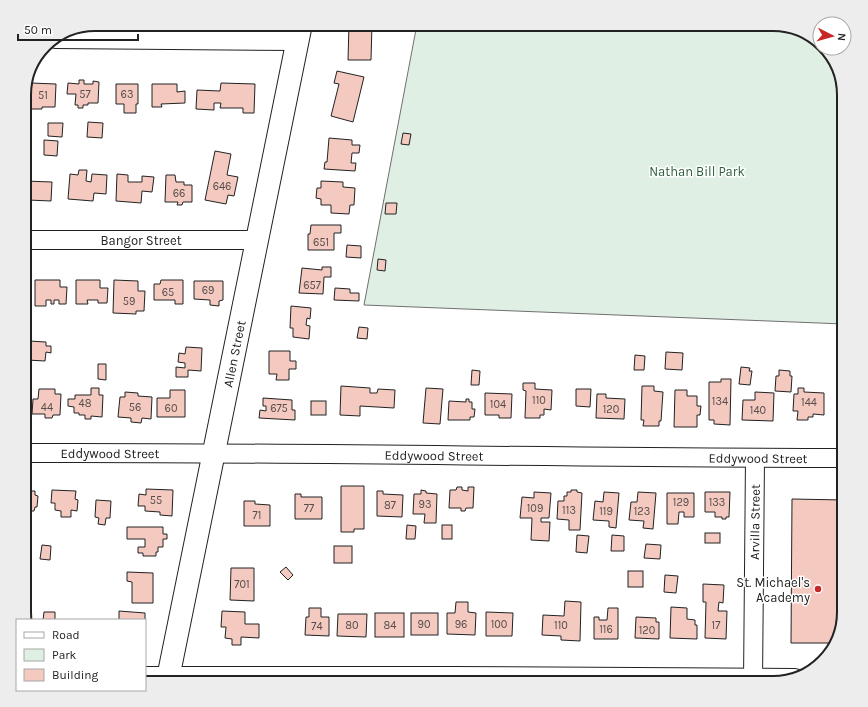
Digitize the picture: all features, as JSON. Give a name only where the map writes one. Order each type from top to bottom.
[{"type":"main road","name":"Allen Street","points":[[169,676],[299,32]]},
{"type":"street","points":[[66,39],[299,32]]},
{"type":"street","name":"Bangor Street","points":[[31,240],[257,240]]},
{"type":"street","name":"Eddywood Street","points":[[31,453],[837,458]]},
{"type":"street","name":"Arvilla Street","points":[[753,676],[755,458]]},
{"type":"green space","name":"Nathan Bill Park","points":[[416,31],[772,31],[785,32],[808,42],[812,45],[812,56],[824,56],[832,71],[836,83],[837,324],[364,305]]},
{"type":"building","points":[[349,31],[372,31],[371,60],[348,60]]},
{"type":"building","points":[[337,71],[364,77],[353,122],[331,116],[339,84],[334,83]]},
{"type":"building","points":[[79,80],[84,80],[84,84],[93,84],[93,81],[99,82],[98,103],[88,103],[88,105],[83,105],[83,108],[78,108],[78,105],[75,105],[76,94],[67,94],[68,83],[79,84]]},
{"type":"building","points":[[32,83],[56,84],[55,107],[42,107],[42,109],[31,109]]},
{"type":"building","points":[[221,83],[255,84],[254,113],[243,113],[243,108],[220,108],[221,103],[214,103],[214,110],[196,109],[197,90],[220,91]]},
{"type":"building","points":[[116,84],[138,84],[138,104],[136,104],[136,113],[124,113],[124,104],[116,104]]},
{"type":"building","points":[[152,84],[177,84],[177,92],[185,91],[185,103],[161,104],[162,107],[152,107]]},
{"type":"building","points":[[88,122],[103,123],[102,138],[87,137]]},
{"type":"building","points":[[48,123],[63,123],[62,137],[48,136]]},
{"type":"building","points":[[403,133],[411,134],[409,145],[401,144]]},
{"type":"building","points":[[329,138],[352,140],[352,145],[360,145],[359,153],[352,153],[351,163],[356,163],[355,171],[324,169],[325,162],[327,162]]},
{"type":"building","points":[[44,140],[58,141],[57,156],[44,155]]},
{"type":"building","points":[[215,151],[231,154],[227,175],[238,177],[234,196],[228,195],[226,204],[205,200]]},
{"type":"building","points":[[79,170],[87,170],[86,181],[91,182],[92,174],[107,175],[106,194],[94,193],[93,201],[68,199],[70,174],[78,175]]},
{"type":"building","points":[[117,174],[128,175],[128,182],[142,182],[142,176],[154,177],[152,192],[142,191],[141,203],[116,201]]},
{"type":"building","points":[[166,175],[175,175],[176,182],[184,182],[184,185],[192,185],[192,202],[183,202],[182,205],[177,205],[178,202],[165,202]]},
{"type":"building","points":[[31,181],[52,182],[51,201],[31,200]]},
{"type":"building","points":[[321,181],[343,182],[343,187],[355,188],[354,205],[350,205],[349,214],[331,213],[331,205],[321,205],[321,199],[316,198],[317,188],[321,188]]},
{"type":"building","points":[[386,203],[397,203],[396,214],[385,214]]},
{"type":"building","points":[[311,225],[341,225],[341,233],[334,233],[334,250],[308,250],[308,234],[310,234]]},
{"type":"building","points":[[347,245],[361,246],[361,258],[346,257]]},
{"type":"building","points":[[378,259],[386,260],[385,271],[377,270]]},
{"type":"building","points":[[322,267],[331,267],[331,277],[324,277],[323,294],[299,293],[302,268],[322,270]]},
{"type":"building","points":[[35,280],[60,280],[60,287],[67,287],[66,304],[59,304],[59,300],[54,300],[54,304],[51,304],[51,300],[46,300],[46,306],[35,306]]},
{"type":"building","points":[[76,280],[100,280],[100,288],[108,288],[107,303],[98,303],[98,300],[87,300],[88,304],[76,304]]},
{"type":"building","points":[[114,280],[138,281],[138,291],[145,291],[144,311],[136,311],[136,314],[113,313]]},
{"type":"building","points":[[161,280],[183,280],[183,304],[175,304],[175,300],[154,300],[154,284],[160,284]]},
{"type":"building","points":[[194,281],[223,281],[223,300],[219,301],[219,306],[210,305],[210,300],[194,299]]},
{"type":"building","points":[[335,288],[350,289],[350,293],[359,293],[359,301],[334,300]]},
{"type":"building","points":[[291,306],[311,308],[310,319],[307,318],[306,325],[310,326],[309,339],[293,337],[293,328],[290,328]]},
{"type":"building","points":[[359,327],[368,328],[367,339],[357,338]]},
{"type":"building","points":[[31,341],[46,342],[46,346],[51,346],[51,353],[46,352],[45,361],[31,360]]},
{"type":"building","points":[[186,347],[202,348],[201,371],[188,370],[188,377],[176,377],[176,367],[185,368],[185,363],[178,362],[179,353],[185,354]]},
{"type":"building","points":[[269,351],[290,351],[290,361],[296,361],[296,369],[289,369],[289,380],[276,380],[277,374],[269,374]]},
{"type":"building","points":[[666,352],[683,353],[682,370],[665,369]]},
{"type":"building","points":[[635,355],[645,356],[644,370],[634,370]]},
{"type":"building","points":[[98,364],[106,364],[106,380],[98,379]]},
{"type":"building","points":[[741,367],[750,368],[749,371],[752,371],[750,385],[739,384]]},
{"type":"building","points":[[472,370],[480,371],[479,385],[471,385]]},
{"type":"building","points":[[779,370],[790,371],[790,376],[792,376],[791,392],[775,391],[776,376],[779,376]]},
{"type":"building","points":[[721,379],[731,379],[730,425],[714,424],[714,420],[709,420],[709,382],[721,382]]},
{"type":"building","points":[[523,383],[535,383],[535,389],[552,390],[551,410],[544,409],[544,415],[540,415],[540,418],[525,418],[526,391],[523,390]]},
{"type":"building","points":[[341,386],[370,388],[370,393],[377,393],[378,389],[395,390],[394,408],[360,406],[360,416],[340,415]]},
{"type":"building","points":[[642,386],[654,386],[654,391],[663,392],[661,421],[659,421],[659,426],[643,426],[644,420],[641,420]]},
{"type":"building","points":[[91,388],[99,388],[99,395],[103,395],[102,417],[91,416],[91,419],[85,419],[85,415],[74,413],[74,407],[68,406],[68,399],[75,399],[75,395],[91,395]]},
{"type":"building","points":[[426,388],[443,389],[440,424],[423,423]]},
{"type":"building","points":[[798,388],[804,388],[804,392],[824,393],[824,415],[813,414],[813,417],[808,417],[808,420],[797,420],[798,411],[793,411],[794,394],[798,394]]},
{"type":"building","points":[[39,389],[55,389],[55,394],[61,394],[60,415],[53,415],[52,418],[45,418],[45,414],[32,414],[33,399],[38,399]]},
{"type":"building","points":[[576,389],[591,389],[590,407],[576,406]]},
{"type":"building","points":[[170,390],[185,390],[185,417],[157,417],[157,398],[170,398]]},
{"type":"building","points":[[675,390],[687,390],[687,396],[697,396],[697,406],[701,406],[700,415],[697,415],[697,427],[674,427]]},
{"type":"building","points":[[125,392],[138,393],[138,396],[152,397],[151,419],[142,418],[141,423],[131,422],[131,418],[118,417],[120,397],[125,397]]},
{"type":"building","points":[[755,392],[774,393],[773,421],[742,420],[743,400],[755,400]]},
{"type":"building","points":[[485,393],[512,394],[511,418],[499,418],[499,415],[485,415]]},
{"type":"building","points":[[597,394],[606,394],[606,398],[625,399],[624,419],[596,418]]},
{"type":"building","points":[[263,398],[292,400],[292,410],[295,410],[295,420],[259,418],[260,410],[266,411],[266,406],[263,406]]},
{"type":"building","points":[[466,399],[469,399],[469,402],[472,402],[472,409],[475,409],[474,417],[470,417],[470,420],[448,420],[449,401],[466,402]]},
{"type":"building","points":[[311,401],[326,401],[326,415],[311,415]]},
{"type":"building","points":[[341,486],[364,486],[364,529],[354,529],[354,532],[341,532]]},
{"type":"building","points":[[457,487],[462,487],[462,490],[468,491],[468,487],[474,487],[473,508],[466,508],[465,511],[461,511],[461,508],[449,508],[450,490],[456,490]]},
{"type":"building","points":[[146,489],[173,490],[172,516],[160,515],[160,512],[145,511],[145,506],[138,506],[139,494],[146,495]]},
{"type":"building","points":[[52,490],[76,491],[75,499],[78,500],[77,511],[71,510],[71,517],[61,517],[61,511],[55,510],[55,503],[51,503]]},
{"type":"building","points":[[421,490],[426,491],[426,493],[437,494],[436,523],[424,523],[425,514],[413,514],[414,494],[421,494]]},
{"type":"building","points":[[571,490],[577,490],[577,492],[582,493],[580,530],[569,530],[569,520],[557,519],[558,501],[564,501],[564,496],[567,496],[567,492],[571,492]]},
{"type":"building","points":[[31,491],[35,491],[35,495],[38,496],[37,507],[35,507],[34,511],[31,511]]},
{"type":"building","points":[[377,491],[383,491],[383,494],[403,495],[402,517],[377,516]]},
{"type":"building","points":[[534,492],[551,493],[549,518],[541,518],[541,522],[550,522],[549,541],[531,540],[532,518],[520,518],[522,497],[534,498]]},
{"type":"building","points":[[604,492],[619,493],[616,528],[609,527],[609,521],[593,520],[595,501],[603,502]]},
{"type":"building","points":[[638,492],[656,493],[653,529],[643,528],[644,521],[629,520],[631,502],[637,502]]},
{"type":"building","points":[[705,492],[730,492],[729,517],[722,519],[722,517],[715,517],[715,512],[705,512]]},
{"type":"building","points":[[667,493],[694,493],[694,517],[684,517],[684,512],[679,512],[678,524],[667,524]]},
{"type":"building","points":[[295,494],[301,494],[301,497],[322,497],[322,519],[295,519]]},
{"type":"building","name":"St. Michael's Academy","points":[[792,499],[837,500],[837,612],[834,632],[828,643],[791,643]]},
{"type":"building","points":[[96,500],[111,501],[110,518],[106,518],[105,525],[98,524],[99,518],[95,517]]},
{"type":"building","points":[[244,501],[255,501],[255,504],[270,505],[270,526],[244,526]]},
{"type":"building","points":[[407,525],[416,526],[415,539],[406,539]]},
{"type":"building","points":[[442,525],[452,525],[452,539],[442,539]]},
{"type":"building","points":[[127,527],[163,527],[163,534],[167,534],[167,539],[163,539],[163,547],[158,547],[156,556],[143,556],[143,553],[138,553],[138,547],[145,547],[145,539],[127,539]]},
{"type":"building","points":[[705,533],[720,533],[720,543],[705,543]]},
{"type":"building","points":[[577,535],[589,536],[587,553],[576,552]]},
{"type":"building","points":[[612,535],[624,536],[624,551],[611,551]]},
{"type":"building","points":[[646,544],[661,545],[660,559],[644,558]]},
{"type":"building","points":[[42,545],[51,546],[50,560],[40,559]]},
{"type":"building","points":[[334,546],[352,546],[352,563],[334,563]]},
{"type":"building","points":[[286,567],[293,575],[288,580],[280,572]]},
{"type":"building","points":[[231,568],[254,568],[254,601],[230,600]]},
{"type":"building","points":[[628,571],[643,571],[643,587],[628,587]]},
{"type":"building","points":[[127,572],[153,573],[153,603],[132,603],[132,582],[127,581]]},
{"type":"building","points":[[665,575],[678,576],[676,593],[664,592]]},
{"type":"building","points":[[703,584],[724,585],[723,603],[719,602],[718,611],[727,611],[726,639],[705,638],[706,602],[703,602]]},
{"type":"building","points":[[565,601],[581,602],[580,641],[561,640],[561,636],[542,635],[543,615],[564,616]]},
{"type":"building","points":[[456,602],[468,602],[468,612],[476,613],[475,635],[447,634],[447,613],[455,613]]},
{"type":"building","points":[[671,607],[687,608],[687,619],[695,620],[695,625],[697,625],[697,639],[670,638]]},
{"type":"building","points":[[309,608],[321,608],[321,617],[329,617],[329,636],[305,635],[306,617],[309,617]]},
{"type":"building","points":[[608,608],[618,608],[618,639],[594,639],[594,617],[599,617],[599,620],[607,620]]},
{"type":"building","points":[[119,611],[145,613],[145,619],[119,619]]},
{"type":"building","points":[[222,611],[245,612],[245,624],[259,624],[259,638],[241,637],[241,645],[232,645],[232,639],[225,638],[226,627],[221,627]]},
{"type":"building","points":[[44,612],[55,612],[55,619],[43,619]]},
{"type":"building","points":[[486,612],[513,613],[512,636],[486,636]]},
{"type":"building","points":[[375,613],[404,613],[404,637],[375,637]]},
{"type":"building","points":[[411,613],[438,613],[438,635],[411,635]]},
{"type":"building","points":[[338,614],[367,614],[366,637],[337,636]]},
{"type":"building","points":[[636,617],[656,618],[656,622],[659,622],[659,639],[635,638]]},
{"type":"place","name":"St. Michael's Academy","points":[[818,589]]}]
